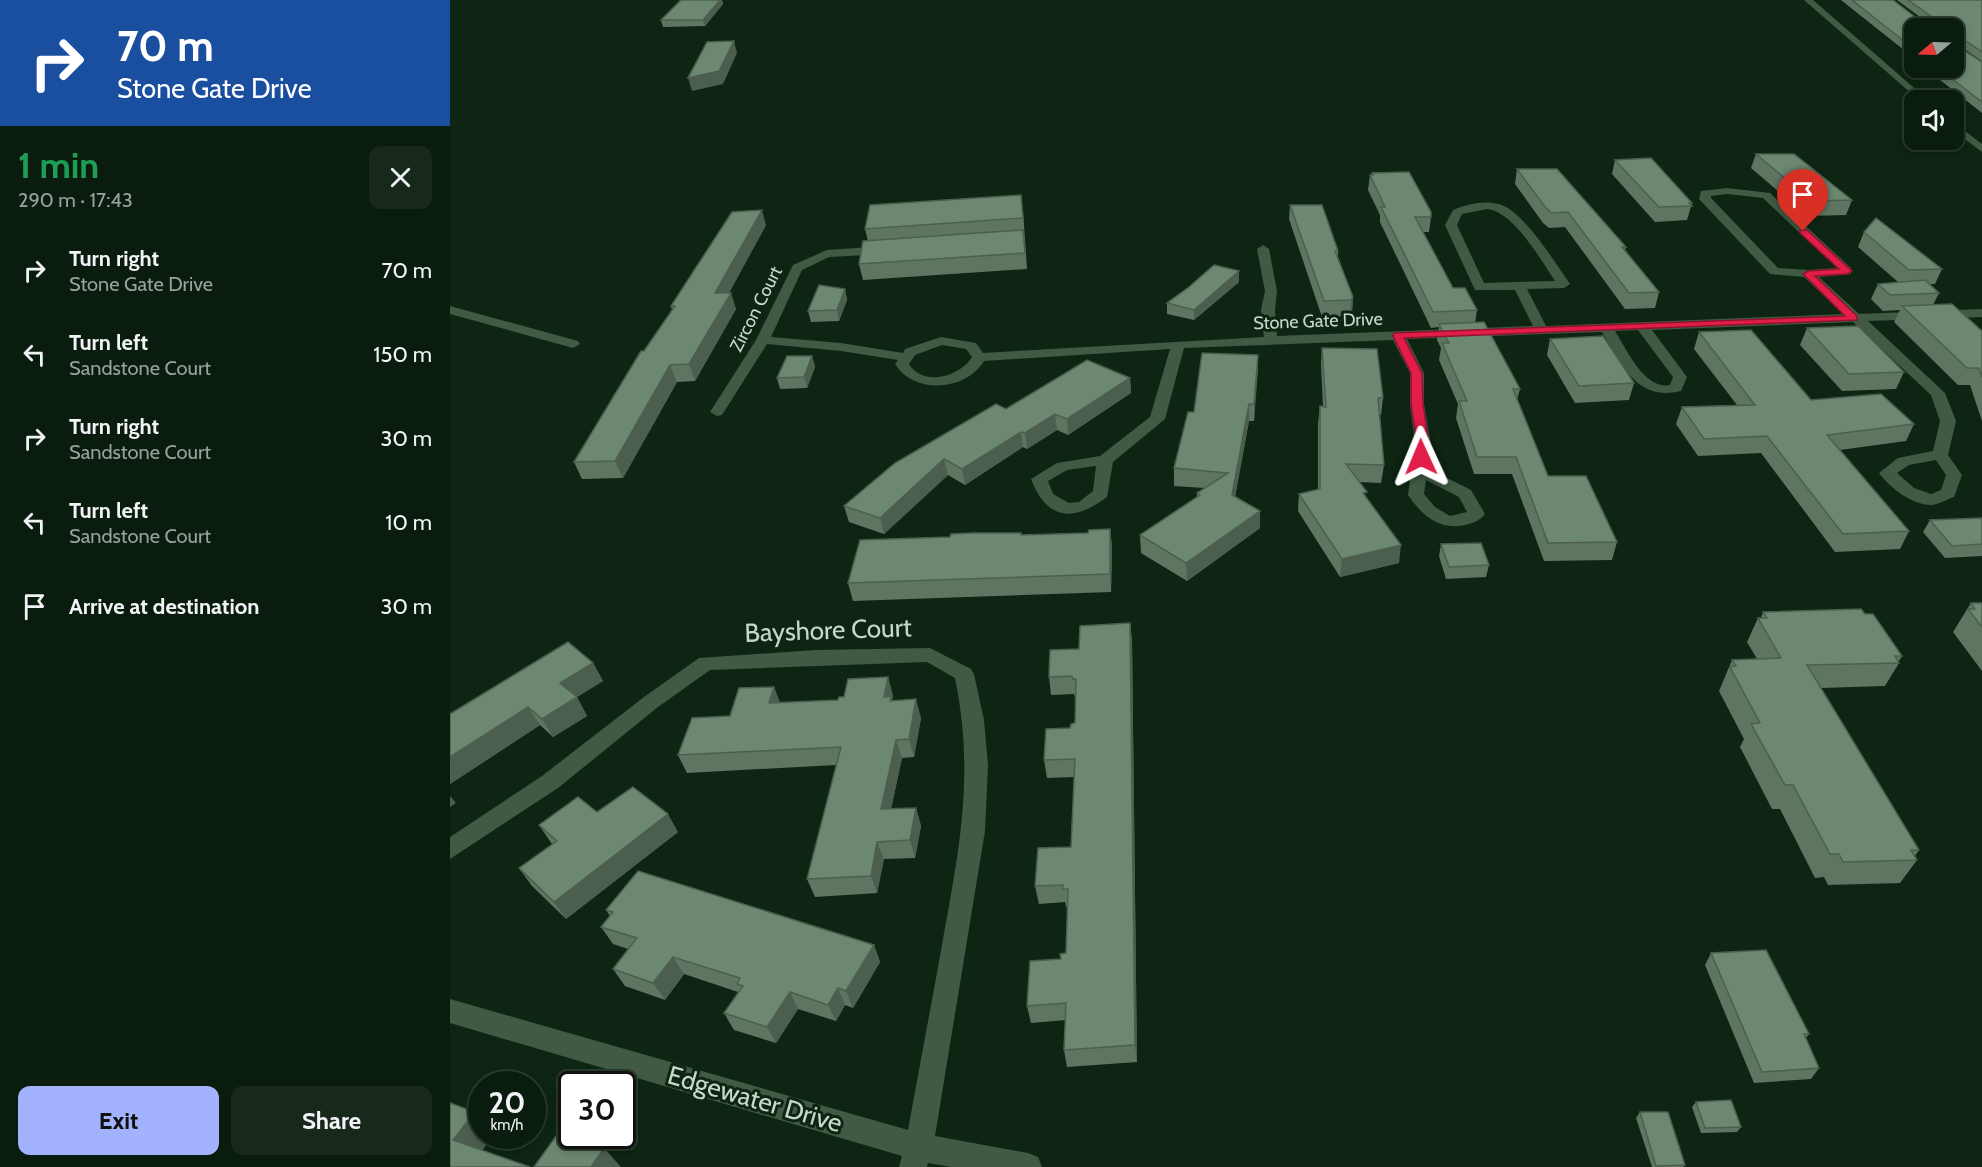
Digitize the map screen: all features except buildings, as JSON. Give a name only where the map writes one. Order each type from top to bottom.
[{"type":"street","points":[[1808,0],[1912,90]]},
{"type":"street","points":[[1964,134],[1982,149]]},
{"type":"street","points":[[1808,274],[1847,271],[1766,195],[1727,191],[1705,193],[1705,199],[1774,271],[1808,274],[1853,318],[1938,393],[1948,420],[1940,454]]},
{"type":"street","points":[[1473,206],[1500,207],[1512,218],[1564,284],[1519,286],[1479,287],[1451,225],[1457,212],[1473,206]]},
{"type":"street","name":"Zircon Court","points":[[717,412],[763,340],[797,268],[826,254],[898,249]]},
{"type":"street","points":[[1263,249],[1272,291],[1268,310],[1271,340]]},
{"type":"street","points":[[1519,286],[1542,330]]},
{"type":"street","points":[[450,310],[573,344]]},
{"type":"street","name":"Stone Gate Drive","points":[[979,357],[1178,344],[1982,313]]},
{"type":"street","points":[[1606,328],[1639,375],[1648,383],[1663,390],[1676,388],[1680,377],[1642,326]]},
{"type":"street","points":[[1398,336],[1417,373],[1417,404],[1423,444],[1419,470]]},
{"type":"street","points":[[763,340],[841,347],[904,357],[929,343],[952,341],[971,346],[979,357],[970,370],[960,376],[934,381],[911,376],[904,371],[902,364],[904,357]]},
{"type":"street","points":[[1105,459],[1156,419],[1178,344]]},
{"type":"street","name":"Bayshore Court","points":[[450,849],[550,782],[651,702],[706,663],[816,657],[930,655],[964,674],[974,720],[977,765],[974,831],[916,1157]]},
{"type":"street","name":"Edgewater Drive","points":[[450,1011],[916,1157],[1028,1167]]},
{"type":"route","points":[[1421,457],[1423,444],[1417,404],[1417,373],[1398,336],[1853,318],[1808,274],[1847,271],[1803,231]]}]
